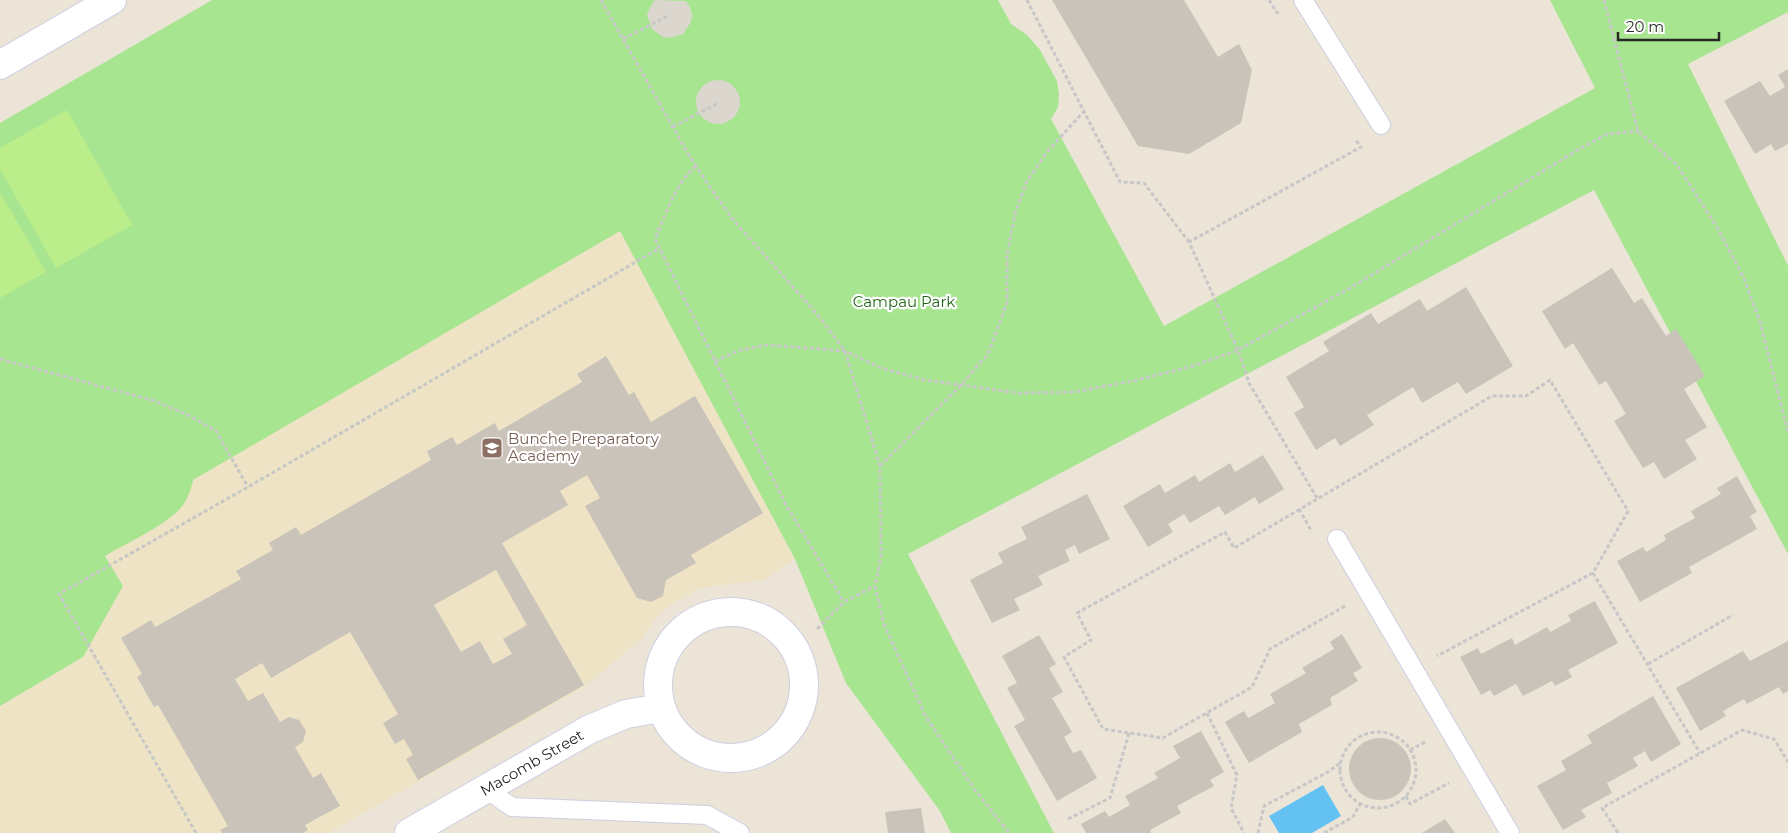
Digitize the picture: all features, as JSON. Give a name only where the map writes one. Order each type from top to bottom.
[{"type":"street","points":[[0,65],[112,0]]},
{"type":"street","points":[[730,612],[753,615],[774,625],[791,643],[802,666],[805,691],[798,715],[785,736],[764,751],[740,759],[715,757],[691,747],[673,730],[661,708],[657,686],[661,663],[671,643],[687,626],[708,616],[730,612]]},
{"type":"street","name":"Macomb Street","points":[[409,833],[590,729],[626,714],[661,708]]},
{"type":"lane","points":[[1303,0],[1381,125]]},
{"type":"lane","points":[[1337,539],[1510,833]]},
{"type":"lane","points":[[486,789],[512,807],[707,815],[740,833]]},
{"type":"path","points":[[601,0],[696,166],[735,222],[817,314],[845,351],[880,466],[881,558],[875,586],[884,624],[926,717],[975,790],[1009,833]]},
{"type":"path","points":[[1026,0],[1120,182],[1144,183],[1190,242],[1238,350],[1250,383],[1318,498]]},
{"type":"path","points":[[1269,0],[1280,16]]},
{"type":"path","points":[[1604,0],[1638,131],[1677,165],[1718,229],[1743,276],[1760,322],[1788,432]]},
{"type":"path","points":[[623,39],[668,16]]},
{"type":"path","points":[[674,127],[718,102]]},
{"type":"path","points":[[880,466],[961,385],[988,354],[1007,303],[1007,255],[1015,214],[1027,181],[1048,151],[1084,111]]},
{"type":"path","points":[[1190,242],[1361,147],[1350,131]]},
{"type":"path","points":[[715,361],[741,350],[768,345],[845,351],[881,368],[925,380],[1018,393],[1075,392],[1190,367],[1238,350],[1350,288],[1607,134],[1638,131]]},
{"type":"path","points":[[696,166],[687,173],[680,183],[655,239],[786,505],[844,602]]},
{"type":"path","points":[[196,833],[59,594],[660,248]]},
{"type":"path","points":[[0,359],[155,401],[188,415],[216,431],[248,486]]},
{"type":"path","points":[[1352,602],[1270,649],[1252,687],[1164,738],[1103,729],[1064,657],[1091,640],[1077,613],[1225,532],[1234,548],[1492,396],[1526,396],[1550,380],[1628,512],[1594,572],[1414,669]]},
{"type":"path","points":[[1594,572],[1700,754]]},
{"type":"path","points":[[817,629],[844,602],[875,586]]},
{"type":"path","points":[[1648,664],[1733,616]]},
{"type":"path","points":[[1207,713],[1237,775],[1231,808],[1244,833]]},
{"type":"path","points":[[1618,833],[1602,808],[1742,730],[1774,739],[1788,762]]},
{"type":"path","points":[[1377,732],[1390,734],[1402,740],[1410,750],[1415,761],[1416,774],[1406,796],[1396,803],[1385,807],[1372,808],[1360,804],[1343,787],[1340,763],[1345,751],[1353,740],[1364,734],[1377,732]]},
{"type":"path","points":[[1068,819],[1110,798],[1129,733]]},
{"type":"path","points":[[1410,750],[1426,742]]},
{"type":"path","points":[[1258,833],[1264,806],[1328,772],[1340,763]]},
{"type":"path","points":[[1406,796],[1410,804],[1448,783],[1455,785]]},
{"type":"path","points":[[1324,833],[1353,817],[1360,804]]},
{"type":"shaded area","points":[[655,0],[686,1],[692,15],[691,22],[683,34],[670,38],[663,37],[652,29],[647,15]]},
{"type":"shaded area","points":[[714,80],[722,80],[734,86],[740,102],[734,118],[722,124],[714,124],[702,118],[696,106],[696,98],[702,86]]},
{"type":"shaded area","name":"Bunche Preparatory Academy","points":[[620,230],[795,559],[763,580],[700,588],[668,607],[656,617],[642,639],[584,687],[329,833],[0,833],[0,706],[83,657],[123,586],[94,537]]},
{"type":"green space","name":"Campau Park","points":[[212,0],[998,0],[1011,24],[1027,35],[1040,50],[1057,81],[1058,107],[1051,119],[1164,326],[1595,88],[1550,0],[1788,0],[1788,12],[1688,64],[1788,266],[1788,554],[1594,190],[908,554],[1054,833],[951,833],[940,811],[846,683],[795,559],[620,231],[193,480],[188,497],[178,511],[153,529],[105,556],[123,586],[83,657],[0,706],[0,123]]},
{"type":"green space","points":[[67,110],[132,225],[56,268],[0,169],[0,148]]},
{"type":"green space","points":[[0,192],[46,272],[0,298]]},
{"type":"water","points":[[1323,785],[1341,816],[1312,833],[1279,833],[1269,816]]},
{"type":"building","points":[[1052,0],[1184,0],[1218,57],[1239,44],[1252,70],[1241,123],[1189,154],[1138,146]]},
{"type":"building","points":[[1788,69],[1788,144],[1775,151],[1771,144],[1755,154],[1724,101],[1760,81],[1770,96],[1785,87],[1778,75]]},
{"type":"building","points":[[1612,268],[1634,303],[1642,298],[1666,336],[1676,329],[1705,376],[1684,389],[1707,427],[1685,440],[1697,459],[1664,479],[1654,462],[1643,468],[1614,421],[1626,414],[1606,381],[1599,385],[1573,343],[1565,349],[1542,311]]},
{"type":"building","points":[[1466,287],[1513,366],[1466,394],[1458,382],[1422,403],[1413,387],[1367,415],[1374,425],[1340,446],[1335,438],[1316,450],[1294,413],[1304,407],[1286,377],[1329,351],[1323,342],[1371,313],[1378,324],[1420,299],[1427,311]]},
{"type":"building","points":[[606,356],[629,395],[634,392],[651,422],[695,396],[763,513],[691,555],[696,563],[666,580],[663,596],[651,602],[637,598],[585,506],[600,498],[587,475],[560,491],[568,505],[502,543],[584,685],[418,780],[406,759],[413,755],[404,739],[395,744],[383,723],[398,714],[350,632],[271,678],[262,663],[235,679],[248,701],[263,693],[280,722],[289,717],[299,720],[306,731],[303,742],[295,747],[313,778],[321,773],[340,806],[305,825],[308,830],[303,833],[222,833],[220,830],[228,826],[158,705],[154,707],[137,677],[142,674],[121,638],[151,620],[155,627],[241,579],[236,571],[273,550],[269,543],[296,527],[301,535],[431,460],[427,451],[452,437],[457,445],[495,423],[499,431],[582,382],[577,374]],"holes":[[[496,570],[527,625],[503,639],[512,654],[493,664],[480,641],[461,652],[434,605]]]},
{"type":"building","points":[[1263,455],[1284,489],[1259,504],[1255,497],[1225,515],[1219,506],[1190,523],[1184,514],[1168,524],[1173,532],[1148,547],[1123,506],[1160,484],[1165,493],[1195,475],[1199,482],[1230,463],[1235,472]]},
{"type":"building","points":[[1737,476],[1757,512],[1750,516],[1757,529],[1689,567],[1692,573],[1640,602],[1617,561],[1643,547],[1646,552],[1666,540],[1664,535],[1695,518],[1691,511],[1721,494],[1717,488]]},
{"type":"building","points":[[1087,494],[1110,539],[1079,554],[1075,545],[1065,550],[1070,561],[1038,576],[1043,585],[1014,599],[1020,610],[992,623],[970,580],[1003,563],[998,553],[1027,539],[1021,527]]},
{"type":"building","points":[[1595,601],[1618,643],[1568,670],[1572,677],[1555,686],[1552,681],[1523,696],[1516,684],[1494,696],[1490,690],[1481,695],[1460,657],[1478,648],[1481,654],[1512,638],[1515,645],[1547,627],[1550,632],[1571,621],[1568,615]]},
{"type":"building","points":[[1342,634],[1362,668],[1353,673],[1358,681],[1330,698],[1332,705],[1299,724],[1302,732],[1249,763],[1225,722],[1244,711],[1248,718],[1275,703],[1270,694],[1306,673],[1302,668],[1334,649],[1330,642]]},
{"type":"building","points":[[1039,635],[1056,664],[1049,668],[1063,692],[1052,698],[1072,732],[1064,737],[1073,753],[1081,750],[1097,778],[1057,801],[1014,726],[1025,720],[1007,688],[1017,683],[1002,656]]},
{"type":"building","points":[[1788,641],[1788,691],[1783,694],[1779,687],[1747,704],[1744,699],[1723,711],[1726,716],[1700,731],[1676,688],[1743,651],[1750,661]]},
{"type":"building","points":[[1653,696],[1681,744],[1651,762],[1645,751],[1633,758],[1638,766],[1607,783],[1612,793],[1581,810],[1586,817],[1563,830],[1537,786],[1566,770],[1561,761],[1592,743],[1587,735]]},
{"type":"building","points":[[1201,731],[1224,772],[1210,780],[1214,786],[1177,806],[1181,813],[1150,830],[1151,833],[1086,833],[1081,824],[1105,811],[1109,817],[1130,805],[1125,796],[1158,778],[1154,773],[1180,758],[1173,746]]},
{"type":"building","points":[[1374,738],[1386,738],[1402,747],[1409,757],[1411,769],[1409,781],[1402,791],[1386,800],[1374,800],[1363,795],[1354,786],[1349,775],[1349,763],[1354,752],[1363,743]]},
{"type":"building","points":[[921,808],[925,833],[888,833],[885,812]]},
{"type":"building","points":[[1445,819],[1455,833],[1422,833]]},
{"type":"place","name":"Bunche Preparatory Academy","points":[[492,448]]}]
